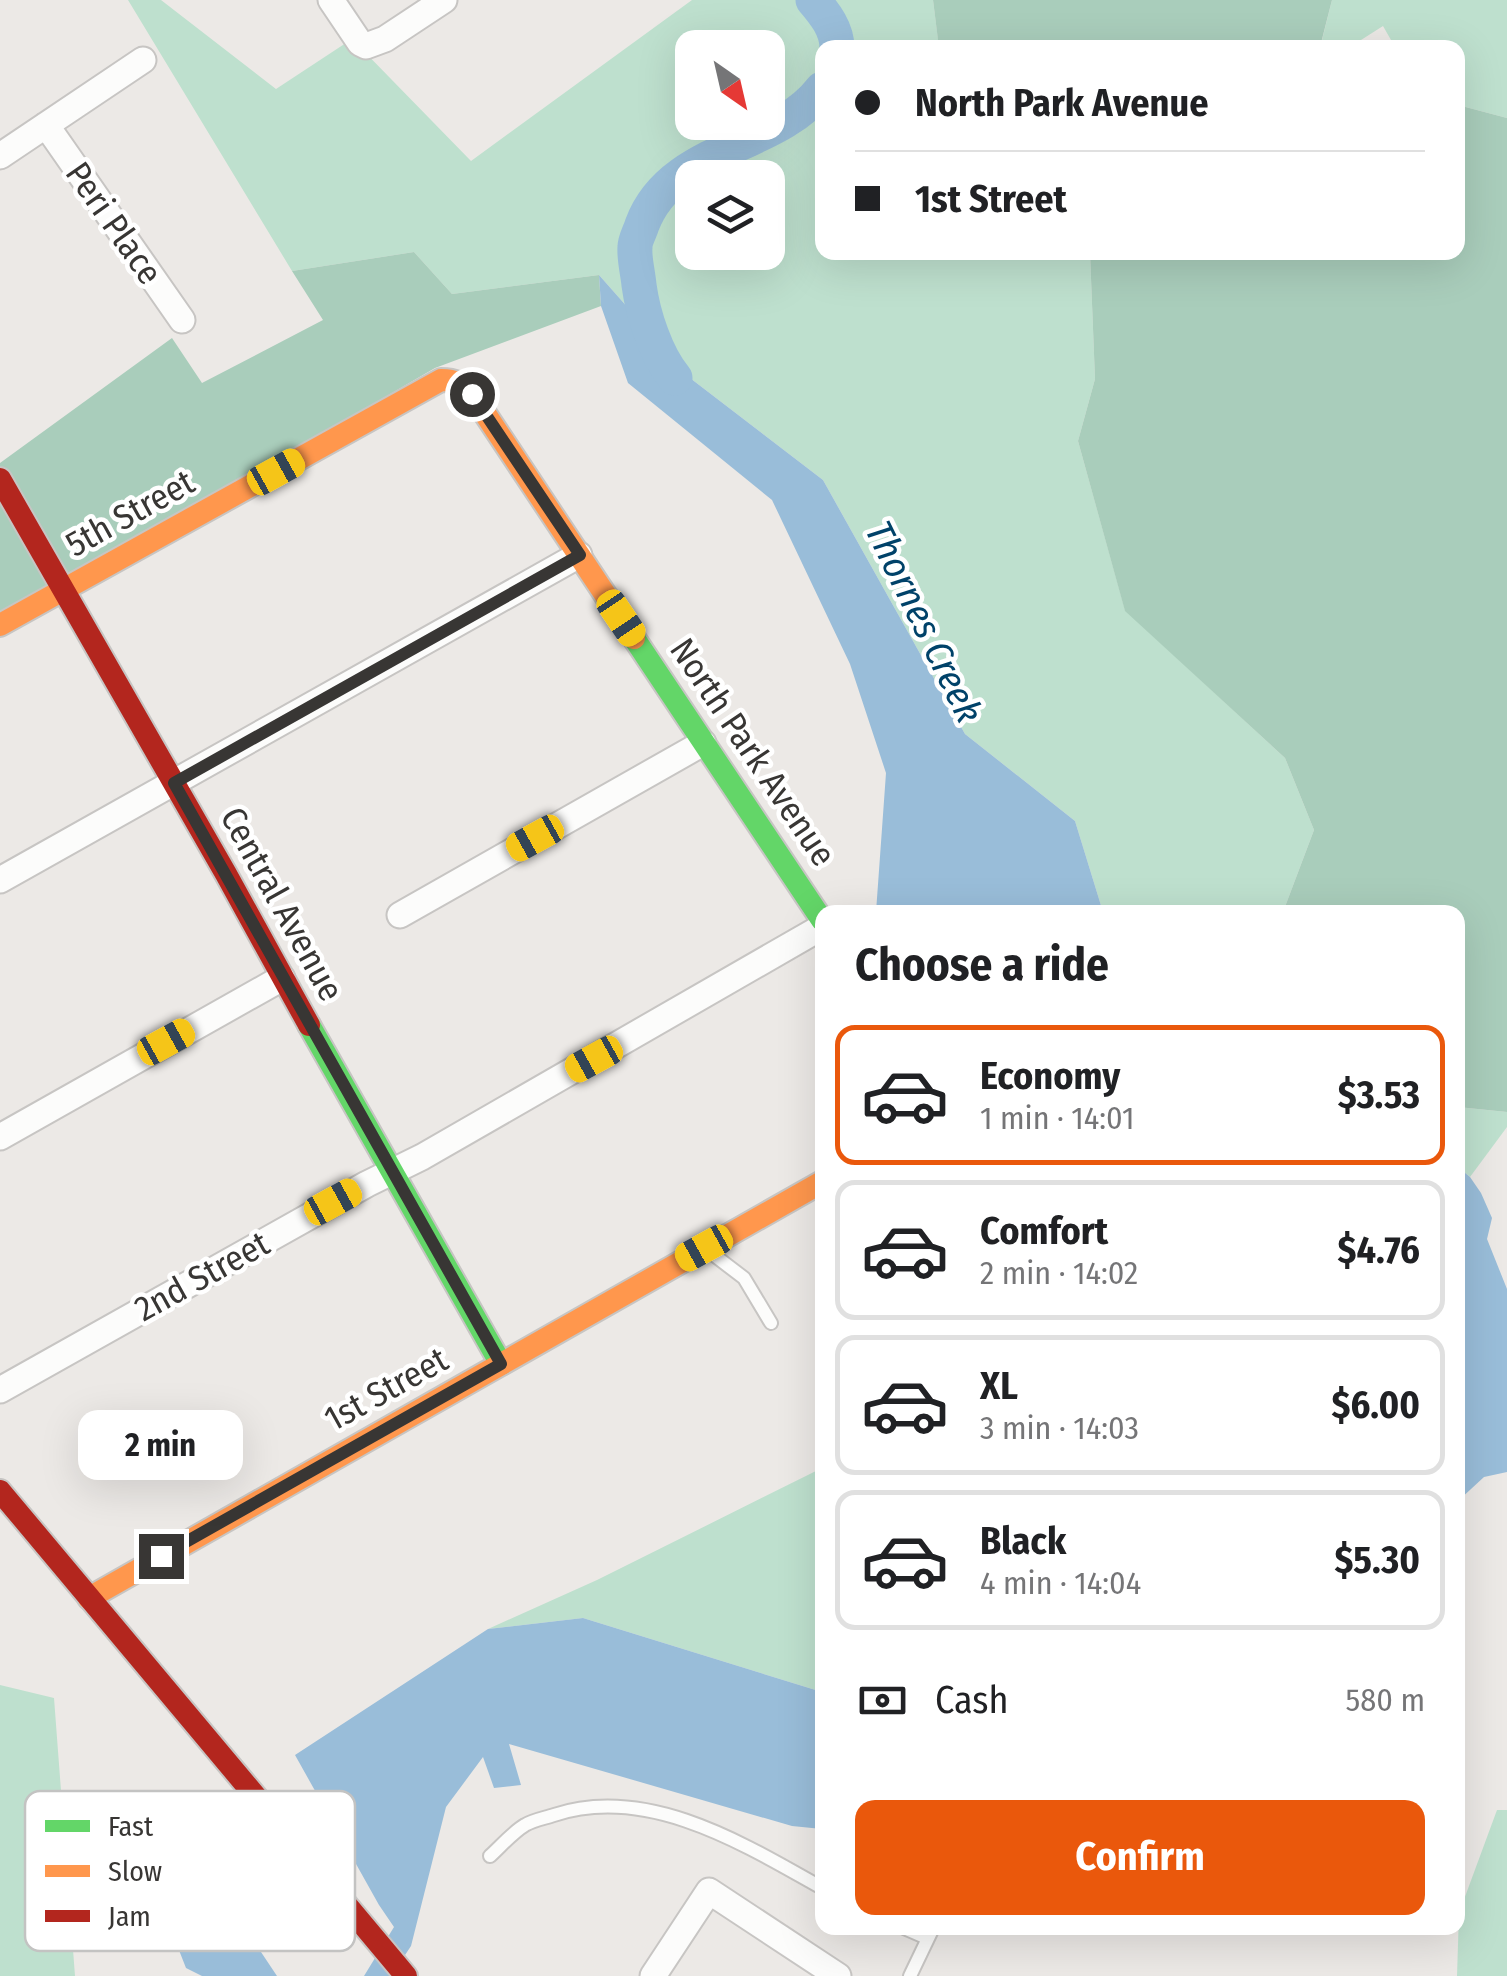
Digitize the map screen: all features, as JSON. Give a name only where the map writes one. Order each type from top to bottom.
[{"type":"street","points":[[331,0],[366,46],[444,0]]},
{"type":"street","points":[[0,156],[143,60]]},
{"type":"street","name":"Peri Place","points":[[46,125],[182,320]]},
{"type":"street","name":"5th Street","points":[[0,625],[441,380],[453,380]]},
{"type":"street","name":"North Park Avenue","points":[[453,380],[472,394],[815,913]]},
{"type":"street","name":"Central Avenue","points":[[0,479],[501,1364]]},
{"type":"street","points":[[0,880],[580,555]]},
{"type":"street","points":[[400,914],[704,743]]},
{"type":"street","name":"2nd Street","points":[[0,1390],[456,1137],[815,928]]},
{"type":"street","points":[[0,1137],[282,978]]},
{"type":"street","name":"1st Street","points":[[89,1598],[815,1186]]},
{"type":"street","points":[[0,1491],[250,1791]]},
{"type":"street","points":[[653,1976],[709,1890],[838,1976]]},
{"type":"street","points":[[355,1916],[403,1972]]},
{"type":"lane","points":[[704,1248],[744,1278],[771,1323]]},
{"type":"lane","points":[[490,1856],[526,1824],[580,1806],[644,1810],[692,1823],[744,1844],[815,1884]]},
{"type":"lane","points":[[910,1976],[929,1935]]},
{"type":"green space","points":[[128,0],[161,0],[276,89],[352,39],[471,161],[692,0],[933,0],[938,40],[815,40],[815,260],[1090,260],[1095,379],[1078,441],[1125,610],[1285,758],[1314,830],[1286,905],[1101,905],[1075,821],[965,734],[823,480],[690,378],[599,275],[452,294],[414,252],[292,271]]},
{"type":"green space","points":[[933,0],[1332,0],[1322,40],[938,40]]},
{"type":"green space","points":[[1332,0],[1507,0],[1507,118],[1465,107],[1465,40],[1391,40],[1383,26],[1361,40],[1322,40]]},
{"type":"green space","points":[[1465,107],[1507,118],[1507,1112],[1465,1108],[1465,905],[1286,905],[1314,830],[1285,758],[1125,611],[1078,441],[1095,379],[1090,260],[1465,260]]},
{"type":"green space","points":[[414,252],[452,294],[599,275],[601,306],[435,368],[0,621],[0,463],[172,338],[202,383],[323,320],[292,271]]},
{"type":"green space","points":[[1465,1108],[1507,1112],[1507,1127],[1470,1177],[1465,1173]]},
{"type":"green space","points":[[815,1471],[815,1690],[583,1618],[488,1629],[597,1580]]},
{"type":"green space","points":[[0,1685],[54,1698],[61,1791],[25,1791],[25,1951],[73,1951],[75,1976],[0,1976]]},
{"type":"green space","points":[[1497,1810],[1507,1810],[1507,1976],[1457,1976],[1458,1935],[1465,1935],[1465,1897]]},
{"type":"water","points":[[599,275],[690,378],[823,480],[965,734],[1075,821],[1101,905],[877,905],[886,773],[850,664],[772,500],[628,383],[601,306]]},
{"type":"water","points":[[1465,1173],[1481,1193],[1492,1218],[1487,1239],[1507,1289],[1507,1472],[1484,1477],[1465,1495]]},
{"type":"water","points":[[583,1618],[815,1690],[815,1828],[792,1826],[509,1744],[521,1785],[494,1788],[483,1757],[446,1807],[411,1946],[391,1976],[364,1976],[394,1927],[355,1862],[355,1791],[315,1791],[295,1755],[488,1629]]},
{"type":"water","points":[[179,1951],[260,1951],[277,1976],[202,1976],[186,1968]]},
{"type":"waterway","name":"Thornes Creek","points":[[813,0],[833,28],[836,40]]},
{"type":"waterway","name":"Thornes Creek","points":[[675,378],[656,346],[641,297],[635,252],[642,225],[656,199],[676,179],[699,163],[778,125],[815,96]]},
{"type":"traffic: fast","points":[[634,638],[815,910]]},
{"type":"traffic: fast","points":[[309,1025],[501,1364]]},
{"type":"traffic: slow","points":[[0,625],[441,380],[458,383],[472,394],[634,638]]},
{"type":"traffic: slow","points":[[89,1598],[815,1186]]},
{"type":"traffic: jam","points":[[0,479],[309,1025]]},
{"type":"traffic: jam","points":[[0,1491],[251,1791]]},
{"type":"traffic: jam","points":[[355,1915],[406,1976]]},
{"type":"route","points":[[161,1556],[501,1364],[174,783],[580,555],[472,394]]}]
